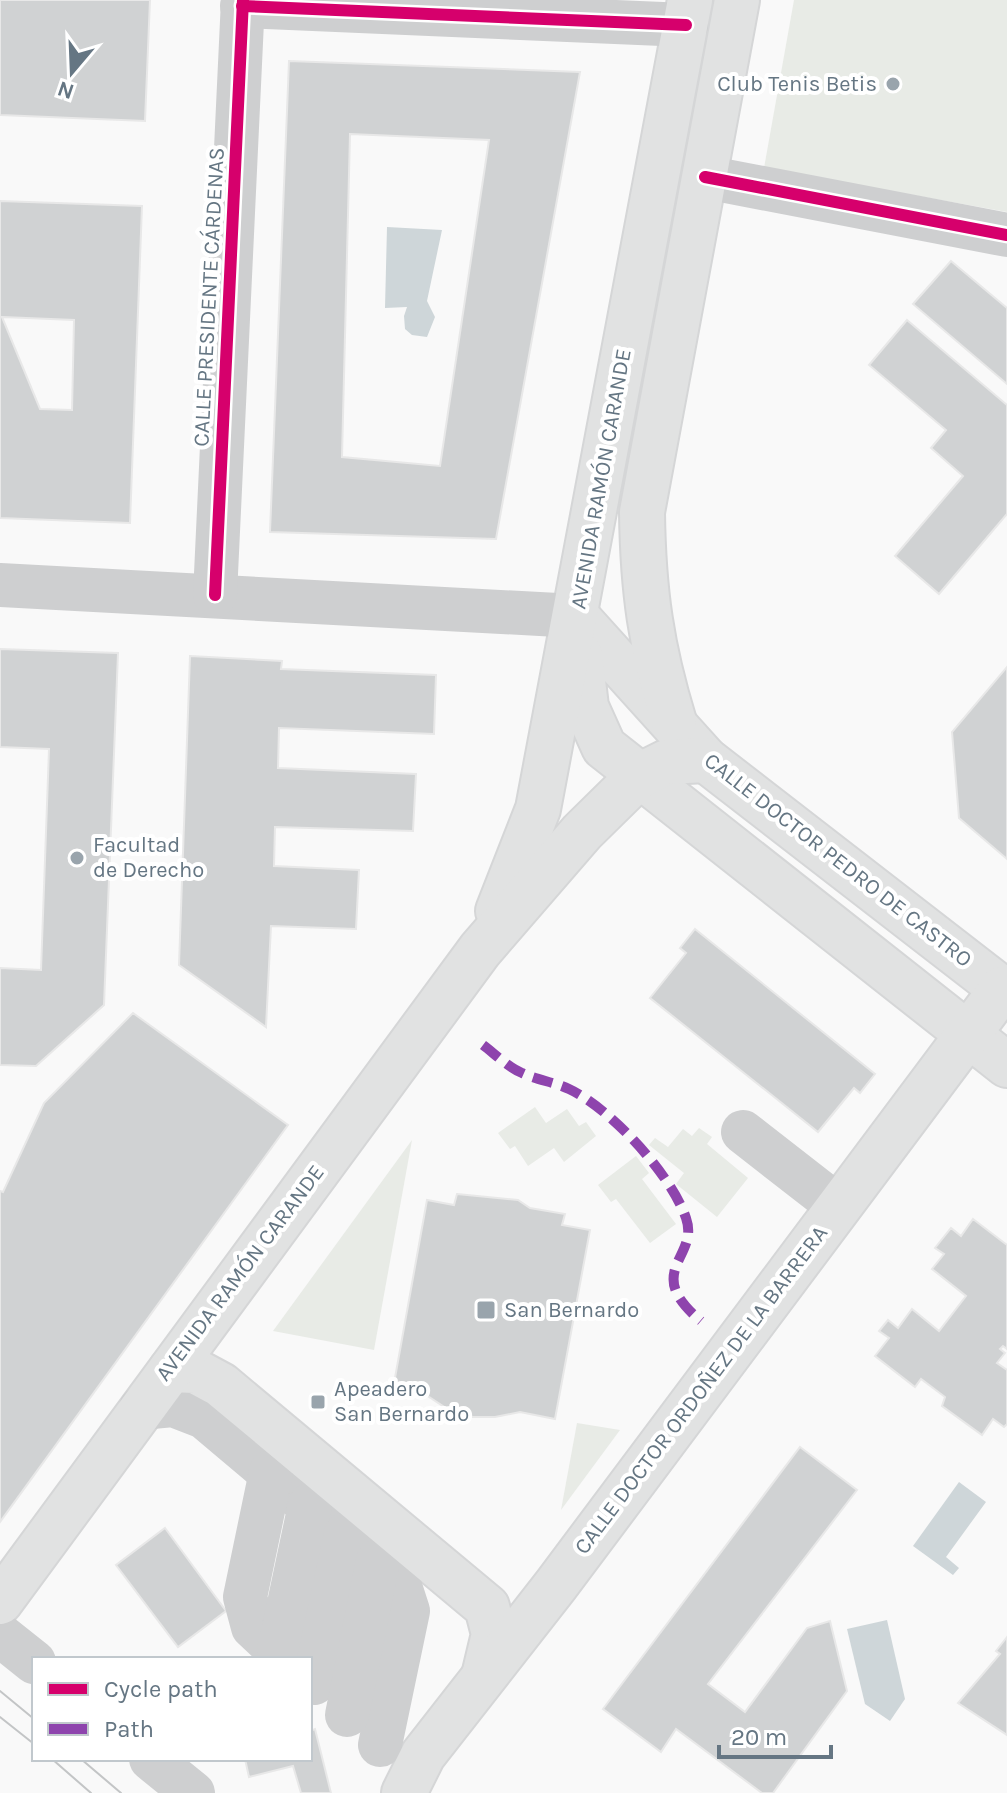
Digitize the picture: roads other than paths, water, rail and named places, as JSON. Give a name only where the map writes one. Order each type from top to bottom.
[{"type":"main road","points":[[674,722],[654,656],[643,580],[642,512],[737,0]]},
{"type":"main road","name":"AVENIDA RAMÓN CARANDE","points":[[480,950],[538,809],[688,12]]},
{"type":"main road","points":[[576,616],[586,707],[604,747],[1007,1065]]},
{"type":"main road","name":"CALLE DOCTOR PEDRO DE CASTRO","points":[[576,616],[706,760],[1004,991]]},
{"type":"main road","points":[[639,776],[667,762],[706,760]]},
{"type":"main road","name":"AVENIDA RAMÓN CARANDE","points":[[1,1608],[141,1408],[480,950],[582,832],[639,776]]},
{"type":"main road","name":"CALLE DOCTOR ORDOÑEZ DE LA BARRERA","points":[[404,1792],[423,1755],[967,1033],[1004,991]]},
{"type":"main road","points":[[171,1370],[195,1371],[221,1385],[487,1607],[494,1634],[481,1682]]},
{"type":"street","points":[[242,3],[688,12]]},
{"type":"street","name":"CALLE PRESIDENTE CÁRDENAS","points":[[215,595],[242,3]]},
{"type":"street","points":[[705,177],[1007,235]]},
{"type":"street","points":[[0,585],[576,616]]},
{"type":"street","points":[[743,1132],[838,1206]]},
{"type":"street","points":[[141,1408],[173,1405],[204,1417],[398,1580],[408,1611],[380,1745]]},
{"type":"street","points":[[271,1472],[245,1597],[253,1627],[285,1657]]},
{"type":"street","points":[[298,1657],[310,1505]]},
{"type":"street","points":[[303,1657],[362,1548]]},
{"type":"street","points":[[347,1715],[362,1548]]},
{"type":"street","points":[[1,1608],[32,1659]]},
{"type":"street","points":[[312,1682],[380,1745],[395,1766],[404,1792]]},
{"type":"street","points":[[153,1761],[193,1793]]},
{"type":"tram line","points":[[0,1691],[32,1717]]},
{"type":"tram line","points":[[0,1717],[32,1742]]},
{"type":"tram line","points":[[54,1761],[91,1793]]},
{"type":"tram line","points":[[83,1761],[121,1793]]},
{"type":"place","name":"Club Tenis Betis","points":[[893,84]]},
{"type":"place","name":"Facultad de Derecho","points":[[77,858]]},
{"type":"place","name":"San Bernardo","points":[[486,1310]]},
{"type":"place","name":"Apeadero San Bernardo","points":[[318,1402]]}]
